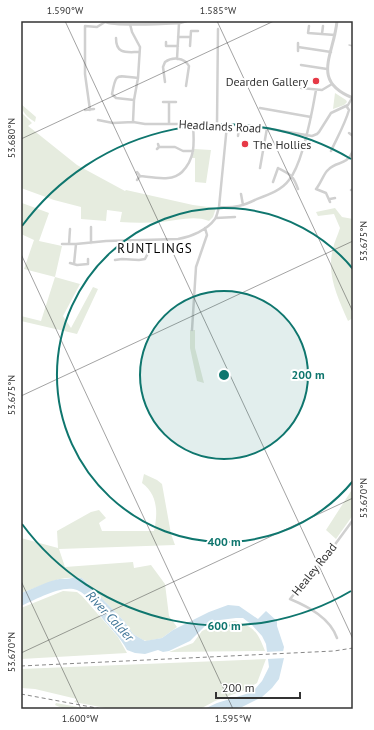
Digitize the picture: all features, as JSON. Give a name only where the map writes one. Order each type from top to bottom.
[{"type":"street","points":[[85,21],[85,74],[90,110]]},
{"type":"street","points":[[85,26],[97,27],[104,22],[130,24],[166,22],[179,23],[186,21]]},
{"type":"street","points":[[306,135],[317,134],[331,113],[350,104],[352,98],[340,92],[332,84],[327,69],[337,21]]},
{"type":"street","points":[[177,59],[179,23]]},
{"type":"street","points":[[130,24],[132,32],[140,47],[133,122]]},
{"type":"street","points":[[308,26],[308,33],[335,35]]},
{"type":"street","points":[[322,26],[322,34]]},
{"type":"street","points":[[216,124],[218,29]]},
{"type":"street","points":[[190,46],[191,31],[198,31]]},
{"type":"street","points":[[178,37],[190,38]]},
{"type":"street","points":[[116,38],[116,46],[118,49],[124,52],[139,52]]},
{"type":"street","points":[[166,42],[166,46],[178,46]]},
{"type":"street","points":[[298,43],[298,49],[331,52]]},
{"type":"street","points":[[349,45],[353,46]]},
{"type":"street","points":[[163,79],[165,62],[170,59],[183,60],[188,64],[189,80],[186,86]]},
{"type":"street","points":[[301,65],[327,69]]},
{"type":"street","points":[[134,100],[116,98],[112,94],[117,77],[138,78]]},
{"type":"street","points":[[301,88],[322,90],[332,84]]},
{"type":"street","points":[[219,207],[231,208],[243,205],[277,190],[292,176],[306,135],[316,90]]},
{"type":"street","points":[[163,102],[176,102]]},
{"type":"street","points":[[169,102],[169,124]]},
{"type":"street","points":[[331,151],[346,120],[349,110],[346,106]]},
{"type":"street","points":[[260,108],[311,117]]},
{"type":"street","points":[[85,110],[94,109]]},
{"type":"street","name":"Headlands Road","points":[[98,120],[113,123],[133,122],[145,124],[227,124],[267,128],[306,135]]},
{"type":"street","points":[[137,172],[140,176],[150,178],[170,178],[179,174],[190,162],[194,151],[193,124]]},
{"type":"street","points":[[62,244],[106,241],[149,241],[188,237],[205,228],[215,218],[219,207],[227,124]]},
{"type":"street","points":[[238,136],[239,125]]},
{"type":"street","points":[[260,168],[267,128]]},
{"type":"street","points":[[349,133],[353,136]]},
{"type":"street","points":[[158,144],[158,148],[175,146],[183,151],[194,151]]},
{"type":"street","points":[[335,198],[330,201],[326,193],[316,189],[328,169],[352,158],[353,151]]},
{"type":"street","points":[[273,182],[278,168],[292,176],[298,189]]},
{"type":"street","points":[[137,180],[140,176]]},
{"type":"street","points":[[241,194],[243,205]]},
{"type":"street","points":[[215,218],[235,217]]},
{"type":"street","points":[[91,227],[91,243]]},
{"type":"street","points":[[69,244],[70,228]]},
{"type":"street","points":[[192,330],[196,267],[207,235],[205,228]]},
{"type":"street","points":[[115,260],[145,259],[149,251],[149,241]]},
{"type":"street","points":[[74,264],[76,244]]},
{"type":"street","points":[[88,259],[88,264]]},
{"type":"street","points":[[70,263],[77,265],[88,264],[91,266]]},
{"type":"street","name":"Healey Road","points":[[338,638],[334,628],[330,624],[311,609],[290,599],[325,558],[353,520]]},
{"type":"shaded area","points":[[335,93],[347,102],[344,105],[333,109]]},
{"type":"shaded area","points":[[21,104],[36,117],[35,122],[25,114]]},
{"type":"shaded area","points":[[21,112],[32,123],[28,126],[77,165],[125,191],[193,205],[216,208],[213,217],[209,221],[191,218],[140,223],[120,222],[122,212],[107,210],[106,221],[81,219],[81,207],[54,200],[21,188]]},
{"type":"shaded area","points":[[194,149],[211,150],[206,183],[195,182],[195,158],[192,158]]},
{"type":"shaded area","points":[[22,203],[49,213],[39,241],[62,246],[55,277],[24,269],[34,240],[21,234]]},
{"type":"shaded area","points":[[335,208],[342,217],[353,219],[353,303],[351,304],[353,308],[353,318],[348,321],[334,286],[331,268],[331,258],[340,228],[334,214],[318,216],[316,212]]},
{"type":"shaded area","points":[[55,277],[80,284],[63,316],[71,328],[93,287],[98,289],[77,334],[21,321],[21,316],[41,321]]},
{"type":"shaded area","points":[[190,330],[195,330],[195,348],[204,383],[197,381],[190,348]]},
{"type":"shaded area","points":[[144,474],[162,484],[171,534],[175,545],[59,549],[65,567],[133,562],[134,568],[151,565],[165,584],[169,616],[177,627],[162,638],[147,641],[143,640],[133,634],[124,621],[82,578],[65,578],[21,593],[21,538],[58,548],[57,531],[91,512],[99,510],[106,518],[99,523],[102,531],[154,531],[156,505],[151,493],[142,483]]},
{"type":"shaded area","points":[[353,488],[353,515],[336,539],[326,530]]},
{"type":"shaded area","points":[[63,591],[77,592],[82,596],[118,637],[127,653],[21,659],[21,608]]},
{"type":"shaded area","points":[[235,621],[247,625],[254,631],[260,639],[265,651],[169,652],[193,643],[202,631],[219,623]]},
{"type":"shaded area","points":[[266,659],[257,683],[245,690],[215,701],[200,709],[111,709],[74,702],[77,699],[35,689],[21,688],[21,669]]},
{"type":"shaded area","points":[[56,703],[89,709],[64,709],[55,705]]},
{"type":"water","name":"River Calder","points":[[74,577],[82,578],[124,621],[133,634],[145,641],[162,638],[173,630],[209,612],[228,605],[239,606],[258,619],[266,611],[277,621],[277,626],[284,647],[284,658],[279,679],[262,697],[242,707],[232,709],[204,709],[217,703],[246,694],[255,689],[262,681],[269,667],[266,644],[262,636],[243,618],[220,620],[205,626],[190,641],[169,651],[163,652],[158,650],[145,654],[127,650],[88,598],[77,590],[64,589],[56,591],[21,606],[21,593],[57,579]]},
{"type":"pier","points":[[285,651],[286,658],[267,659],[265,652]]},
{"type":"railway","points":[[21,666],[334,651],[353,648]]},
{"type":"railway","points":[[21,694],[102,709]]},
{"type":"place","name":"Dearden Gallery","points":[[316,81]]},
{"type":"place","name":"The Hollies","points":[[245,144]]},
{"type":"district","name":"RUNTLINGS","points":[[155,248]]}]
